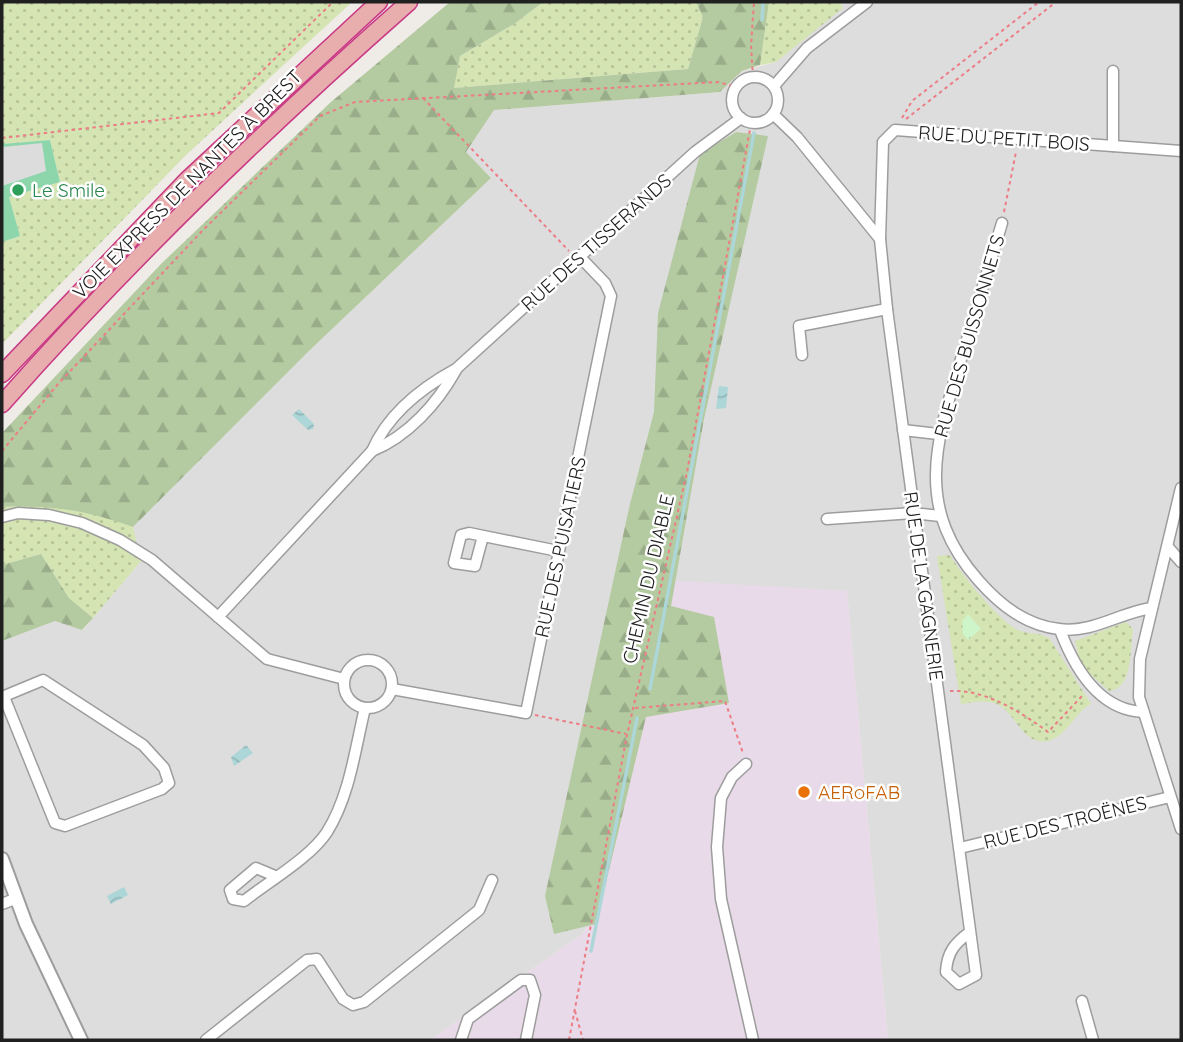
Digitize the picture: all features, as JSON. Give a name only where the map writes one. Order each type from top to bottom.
[{"type":"highway","name":"VOIE EXPRESS DE NANTES À BREST","points":[[2,374],[187,180],[379,2]]},
{"type":"highway","name":"VOIE EXPRESS DE NANTES À BREST","points":[[2,404],[178,217],[263,135],[409,2]]},
{"type":"street","points":[[774,86],[807,48],[867,2]]},
{"type":"street","name":"RUE DU PETIT BOIS","points":[[1113,71],[1113,146]]},
{"type":"street","points":[[753,77],[761,78],[774,86],[778,103],[773,114],[763,122],[751,123],[741,118],[733,107],[736,87],[753,77]]},
{"type":"street","points":[[773,114],[797,137],[880,239]]},
{"type":"street","name":"RUE DES TISSERANDS","points":[[218,617],[372,451],[381,430],[427,385],[456,369],[695,152],[741,118]]},
{"type":"street","name":"RUE DU PETIT BOIS","points":[[895,130],[1181,151]]},
{"type":"street","name":"RUE DE LA GAGNERIE","points":[[895,130],[883,142],[880,239],[887,309],[976,975],[959,984],[946,972],[947,957],[957,941],[970,932]]},
{"type":"street","name":"RUE DES BUISSONNETS","points":[[1002,223],[938,435],[935,477],[940,516],[963,564],[990,594],[1020,618],[1060,630],[1080,629],[1137,610],[1152,608]]},
{"type":"street","name":"RUE DES PUISATIERS","points":[[527,713],[611,296],[605,283],[578,258]]},
{"type":"street","points":[[802,355],[799,326],[887,309]]},
{"type":"street","name":"RUE DES TISSERANDS","points":[[372,451],[395,442],[442,394],[456,369]]},
{"type":"street","points":[[903,430],[938,435]]},
{"type":"street","points":[[1181,488],[1140,659],[1139,697],[1181,829]]},
{"type":"street","points":[[2,517],[18,513],[49,516],[82,523],[120,540],[152,560],[268,659],[344,679]]},
{"type":"street","points":[[827,519],[914,513],[940,516]]},
{"type":"street","points":[[484,536],[558,551]]},
{"type":"street","points":[[1168,547],[1181,562]]},
{"type":"street","points":[[1060,630],[1073,664],[1091,687],[1125,711],[1143,712]]},
{"type":"street","points":[[373,660],[380,662],[390,674],[391,689],[384,701],[365,708],[351,701],[346,695],[344,679],[358,662],[373,660]]},
{"type":"street","points":[[43,680],[143,745],[164,768],[169,783],[162,789],[65,826],[55,822],[3,697],[43,680]]},
{"type":"street","points":[[391,689],[527,713]]},
{"type":"street","points":[[275,876],[326,834],[345,794],[365,708]]},
{"type":"street","points":[[746,764],[732,777],[721,799],[717,847],[721,899],[752,1040]]},
{"type":"street","name":"RUE DES TROËNES","points":[[960,848],[1170,797]]},
{"type":"street","points":[[2,859],[26,924],[81,1040]]},
{"type":"street","points":[[206,1040],[307,960],[317,959],[343,999],[353,1005],[364,1002],[480,910],[492,880]]},
{"type":"street","points":[[2,904],[17,898]]},
{"type":"street","points":[[461,1040],[467,1018],[521,980],[530,980],[535,995],[526,1040]]},
{"type":"street","points":[[1082,1001],[1093,1040]]},
{"type":"path","points":[[2,138],[219,113],[333,2]]},
{"type":"path","points":[[753,77],[751,46],[754,2]]},
{"type":"path","points":[[895,130],[912,101],[1040,2]]},
{"type":"path","points":[[895,130],[927,100],[1056,2]]},
{"type":"path","points":[[1007,27],[1014,34]]},
{"type":"path","points":[[2,451],[58,384],[194,240],[320,116],[355,102],[718,82],[736,87]]},
{"type":"path","points":[[423,98],[578,258]]},
{"type":"path","name":"CHEMIN DU DIABLE","points":[[569,1040],[627,735],[687,472],[751,123]]},
{"type":"path","points":[[1002,223],[1018,139]]},
{"type":"path","points":[[938,692],[961,691],[1017,708],[1048,732],[1091,687]]},
{"type":"path","points":[[633,708],[725,701],[746,764]]},
{"type":"path","points":[[527,713],[627,735]]},
{"type":"path","points":[[575,1009],[583,1040]]},
{"type":"shaded area","points":[[840,2],[1181,2],[1181,1040],[888,1040],[847,591],[665,581],[600,908],[581,935],[430,1040],[2,1040],[2,641],[55,621],[83,630],[141,561],[133,527],[311,349],[491,178],[466,152],[494,110],[720,92],[743,71],[776,62],[843,7]]},
{"type":"shaded area","points":[[42,143],[46,171],[2,186],[2,147]]},
{"type":"shaded area","points":[[665,580],[847,591],[888,1040],[430,1040],[581,935],[600,908]]},
{"type":"green space","points":[[2,2],[352,2],[186,155],[2,344],[2,242],[20,236],[9,197],[60,182],[50,140],[2,144]]},
{"type":"green space","points":[[450,2],[543,2],[514,24],[460,56],[454,88],[688,69],[703,17],[696,2],[769,2],[760,65],[742,71],[720,92],[494,110],[466,152],[491,178],[311,349],[133,527],[100,516],[68,510],[2,507],[3,432],[162,263],[331,102]]},
{"type":"green space","points":[[543,2],[696,2],[703,17],[688,69],[453,88],[460,56],[514,24]]},
{"type":"green space","points":[[769,2],[840,2],[843,8],[776,62],[760,65]]},
{"type":"green space","points":[[736,132],[768,136],[704,419],[671,606],[714,617],[729,703],[646,717],[596,924],[554,934],[545,896],[629,508],[654,412],[658,313],[700,154]]},
{"type":"green space","name":"Le Smile","points":[[50,140],[60,182],[9,197],[20,236],[2,242],[2,144]]},
{"type":"green space","points":[[48,505],[105,517],[133,527],[141,561],[93,618],[69,598],[41,554],[2,565],[2,507]]},
{"type":"green space","points":[[41,554],[69,598],[93,618],[82,630],[55,621],[2,641],[2,565]]},
{"type":"green space","points":[[950,555],[981,596],[1010,625],[1050,639],[1091,704],[1057,737],[1051,740],[1034,740],[1027,736],[1005,710],[994,703],[961,704],[937,556]]},
{"type":"green space","points":[[968,614],[981,629],[968,640],[963,634],[962,621]]},
{"type":"green space","points":[[1126,622],[1133,629],[1129,667],[1117,689],[1109,691],[1081,666],[1075,641]]},
{"type":"water","points":[[719,386],[728,387],[726,408],[716,409]]},
{"type":"water","points":[[299,409],[314,424],[313,429],[308,430],[292,415]]},
{"type":"water","points":[[246,745],[253,753],[234,766],[231,757]]},
{"type":"water","points":[[124,887],[128,895],[111,904],[107,896]]},
{"type":"waterway","points":[[762,20],[763,2]]},
{"type":"waterway","points":[[650,689],[754,133]]},
{"type":"waterway","points":[[591,951],[637,718]]},
{"type":"place","name":"Le Smile","points":[[18,190]]},
{"type":"place","name":"AERoFAB","points":[[804,792]]}]
